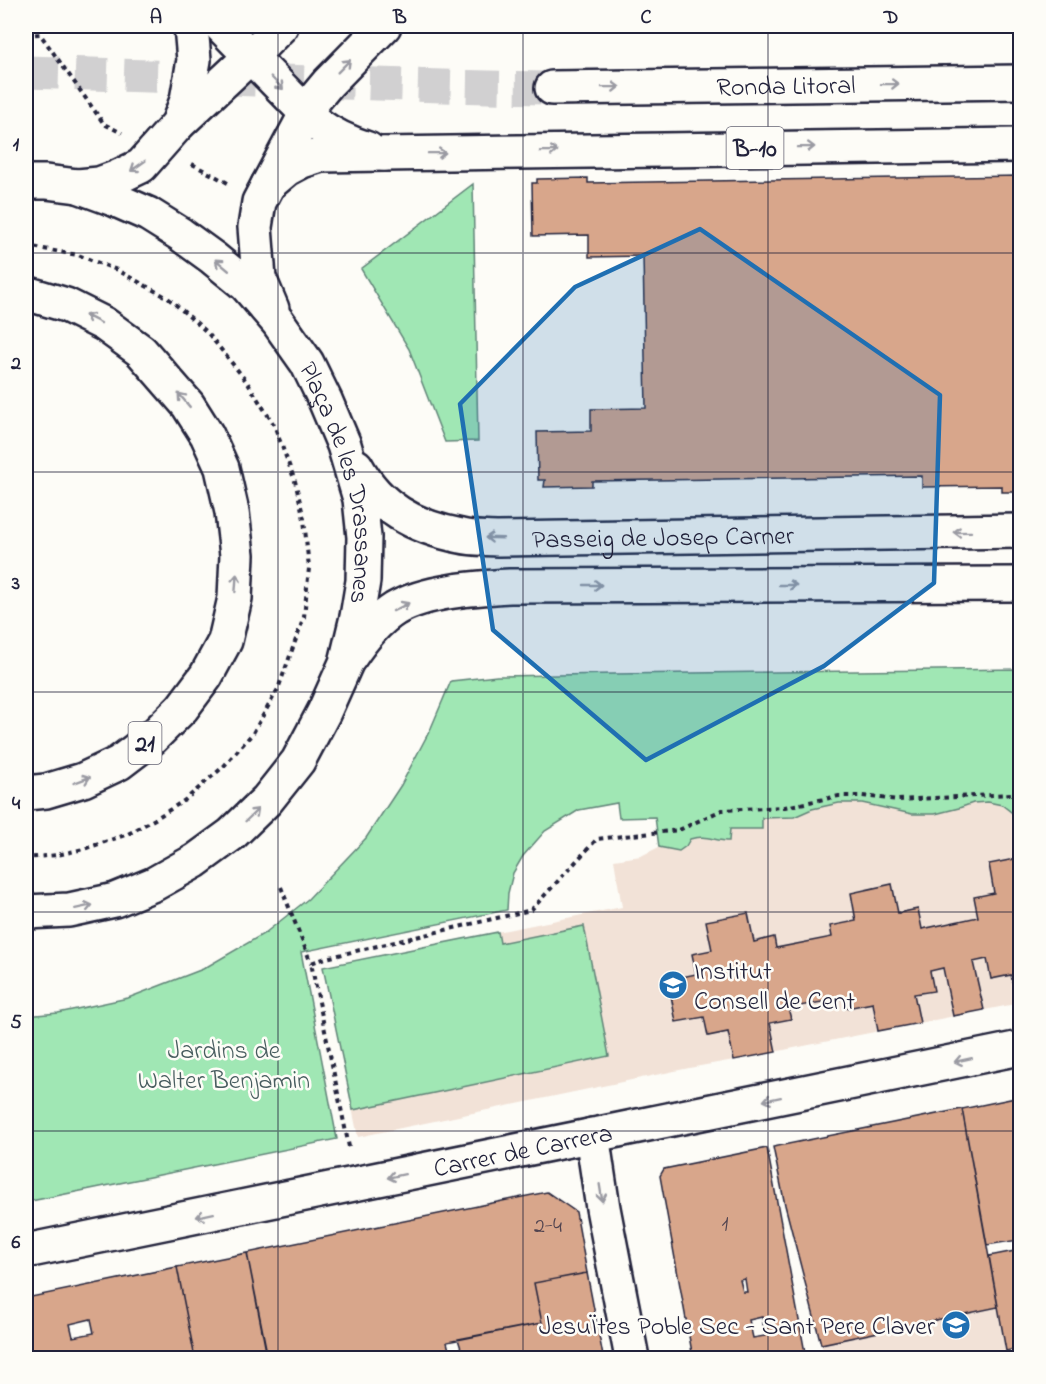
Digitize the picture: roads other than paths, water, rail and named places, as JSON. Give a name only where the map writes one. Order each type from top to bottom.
[{"type":"main road","points":[[178,124],[187,100],[194,60],[191,26]]},
{"type":"main road","points":[[221,26],[317,124],[332,135],[349,143],[384,154]]},
{"type":"main road","points":[[78,186],[99,184],[141,166],[178,124],[281,26]]},
{"type":"main road","points":[[278,322],[259,278],[255,228],[259,202],[313,101],[384,26]]},
{"type":"main road","name":"Ronda Litoral","points":[[552,88],[1020,82]]},
{"type":"main road","name":"B-10","points":[[268,185],[287,169],[321,155],[1020,145]]},
{"type":"main road","name":"Plaça de les Drassanes","points":[[26,182],[78,186],[148,214],[180,234],[246,285],[278,322],[307,363],[325,400],[344,445],[360,499],[364,537],[363,581],[346,663],[298,761],[267,800],[232,834],[195,861],[154,884],[115,900],[69,910],[26,912]]},
{"type":"main road","name":"21","points":[[26,293],[66,305],[104,324],[141,351],[188,405],[207,435],[222,468],[232,512],[237,555],[235,598],[225,640],[206,676],[183,708],[152,738],[119,763],[83,780],[46,791],[26,793]]},
{"type":"main road","name":"Passeig de Josep Carner","points":[[344,445],[360,474],[388,506],[410,520],[462,537],[498,539],[1020,531]]},
{"type":"main road","name":"Passeig de Josep Carner","points":[[346,663],[375,625],[395,609],[422,597],[481,587],[1020,584]]},
{"type":"main road","name":"Carrer de Carrera","points":[[26,1251],[1020,1048]]},
{"type":"main road","points":[[592,1136],[603,1208],[632,1359]]},
{"type":"tunnel","points":[[26,72],[552,88]]},
{"type":"place","name":"Institut Consell de Cent","points":[[673,985]]},
{"type":"place","name":"JesuÏtes Poble Sec - Sant Pere Claver","points":[[956,1325]]},
{"type":"park label","name":"Jardins de Walter Benjamin","points":[[224,1064]]}]
